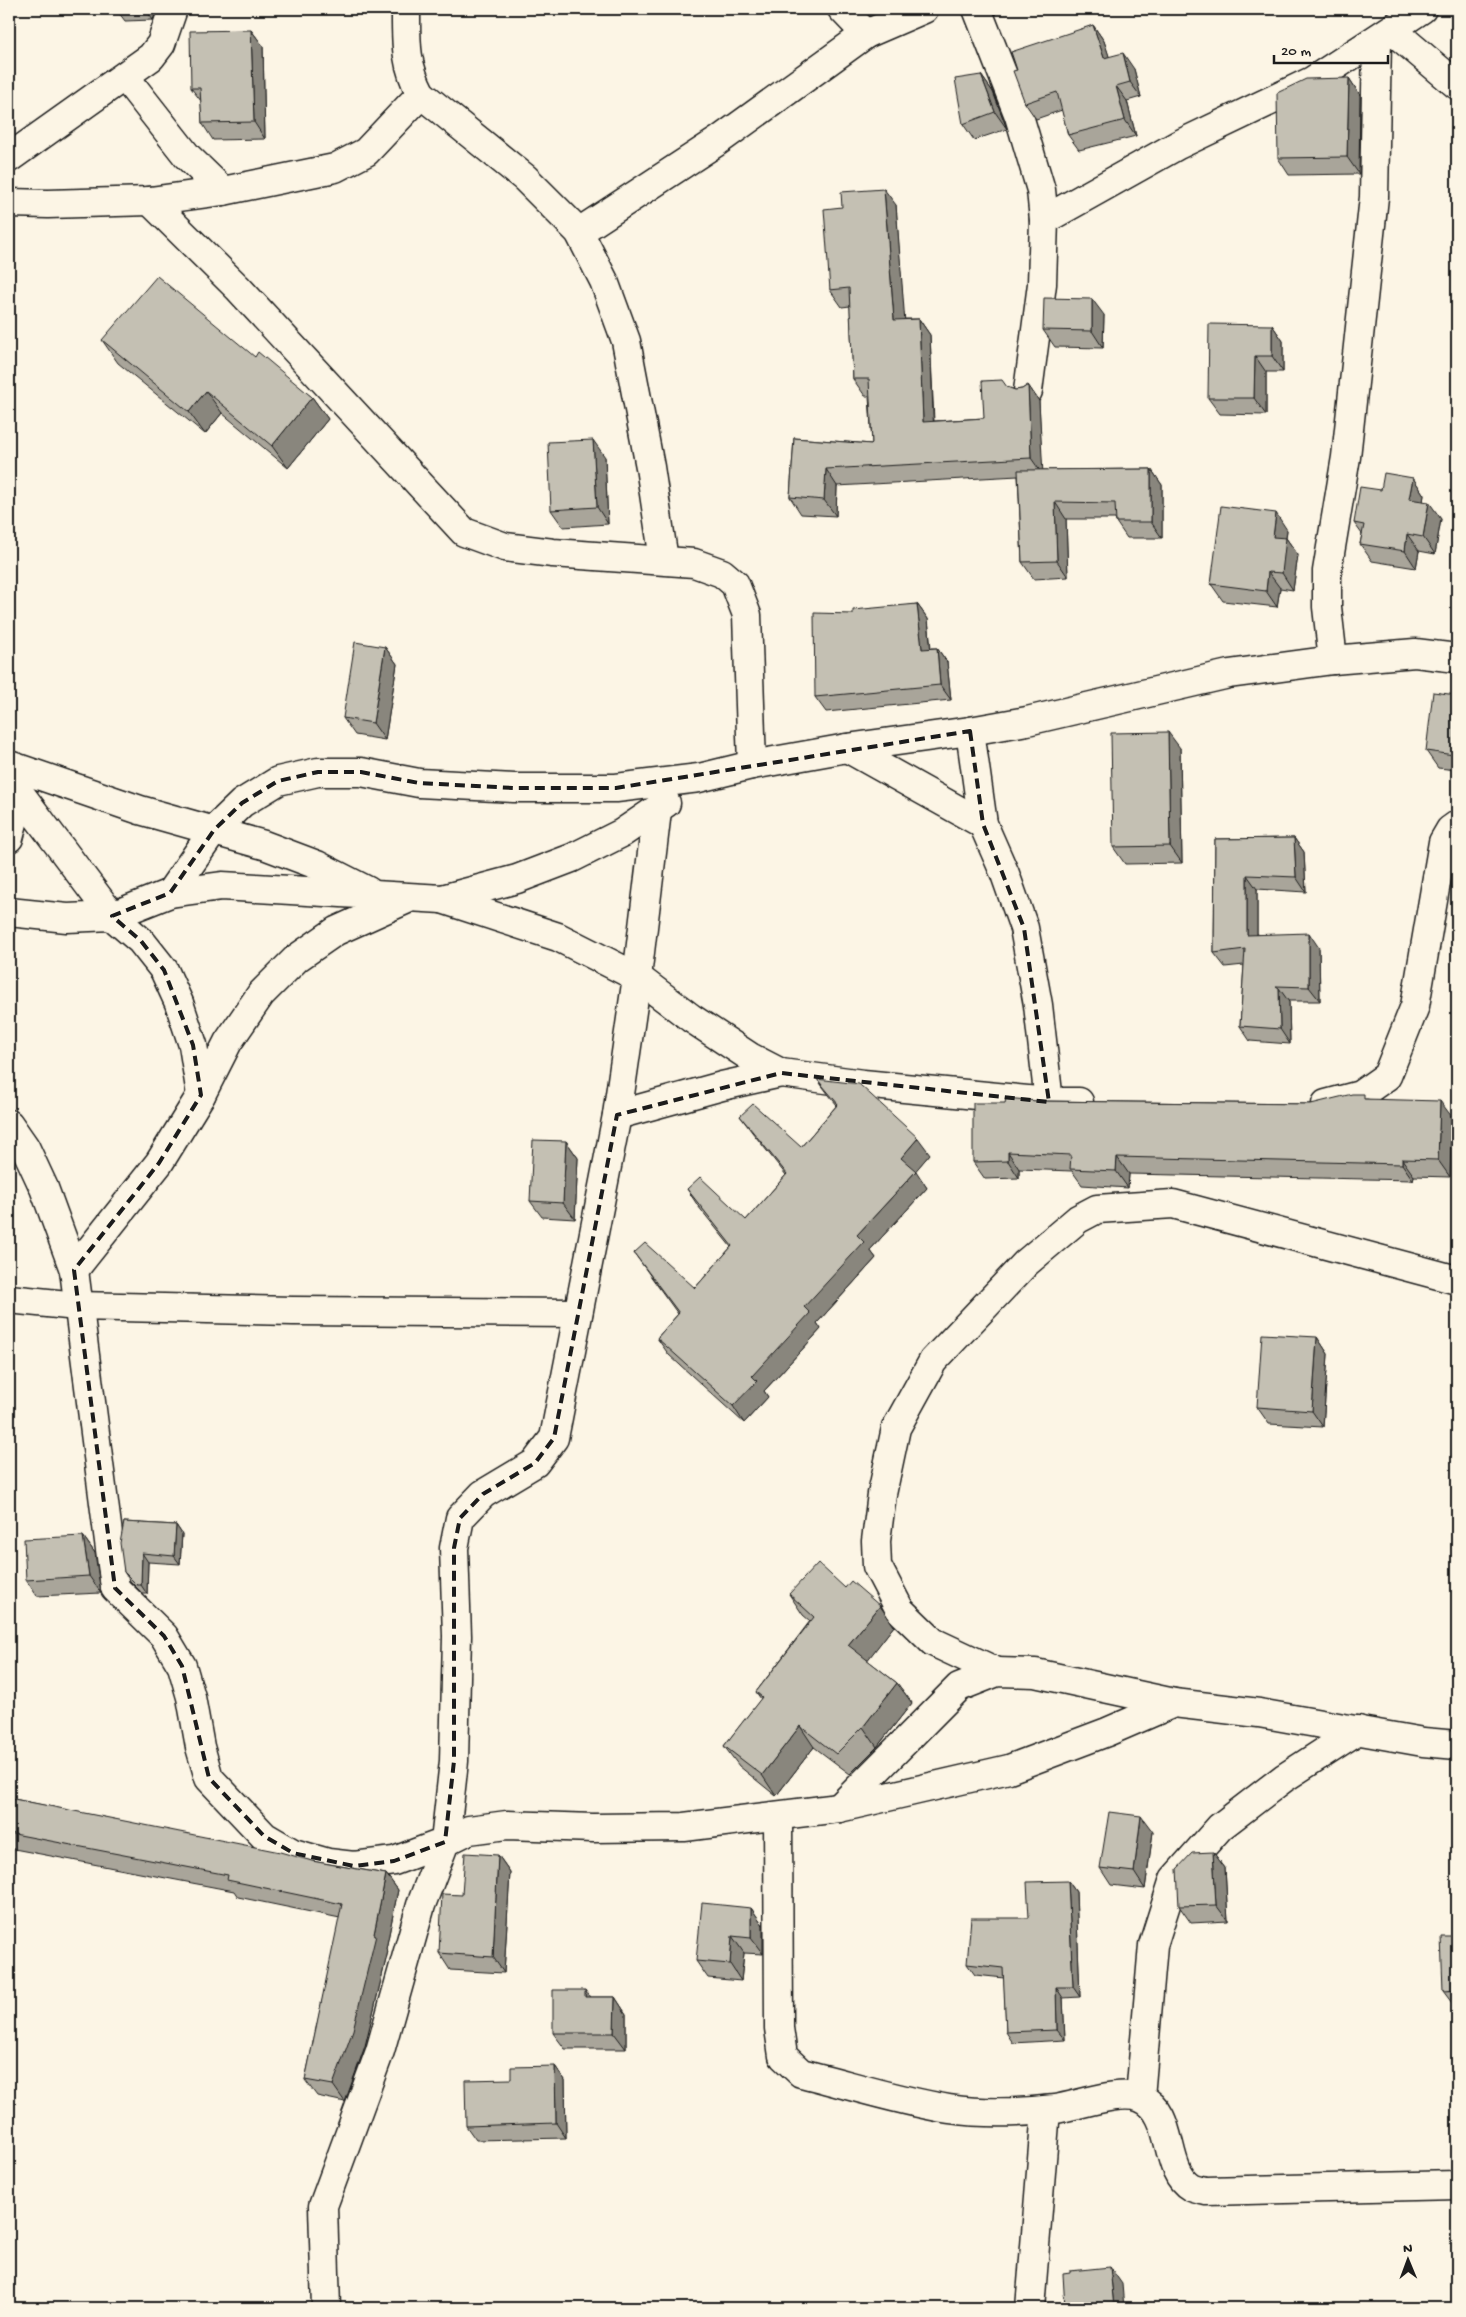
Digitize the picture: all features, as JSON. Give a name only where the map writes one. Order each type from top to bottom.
[{"type":"street","points":[[9,158],[152,57],[161,44],[172,9]]},
{"type":"street","points":[[406,9],[405,52],[412,77],[421,94],[525,178],[579,232],[604,281],[626,341],[650,467],[664,560]]},
{"type":"street","points":[[842,9],[866,34]]},
{"type":"street","points":[[579,232],[718,141],[866,34],[924,9]]},
{"type":"street","points":[[978,9],[1022,125],[1041,190],[1044,220],[1042,284],[1028,391]]},
{"type":"street","points":[[1044,220],[1178,145],[1312,80],[1422,9]]},
{"type":"street","points":[[1384,35],[1457,84]]},
{"type":"street","points":[[1333,660],[1327,607],[1327,571],[1346,457],[1374,197],[1384,35]]},
{"type":"street","points":[[125,77],[187,156],[223,191]]},
{"type":"street","points":[[9,203],[48,204],[150,201],[223,191],[335,168],[366,152],[421,94]]},
{"type":"street","points":[[150,201],[238,288],[464,532],[505,547],[553,554],[694,563],[722,573],[735,584],[747,614],[752,765]]},
{"type":"street","points":[[170,893],[214,830],[242,803],[278,781],[318,772],[361,772],[419,782],[514,788],[616,788],[699,778],[752,765],[847,748],[1027,721],[1229,674],[1333,660],[1414,653],[1457,658]]},
{"type":"street","points":[[970,731],[983,824],[1005,874],[1024,928],[1038,1005],[1049,1102]]},
{"type":"street","points":[[847,748],[983,824]]},
{"type":"street","points":[[9,765],[140,810],[214,830],[317,864],[379,896]]},
{"type":"street","points":[[442,899],[517,879],[572,858],[622,833],[657,811],[699,778]]},
{"type":"street","points":[[9,838],[14,788]]},
{"type":"street","points":[[14,788],[112,916],[141,941],[164,970],[179,1003],[193,1045],[201,1095]]},
{"type":"street","points":[[326,2308],[323,2206],[380,2050],[420,1905],[445,1842],[454,1761],[457,1636],[454,1548],[460,1518],[483,1494],[535,1463],[554,1438],[617,1115],[637,977],[657,811]]},
{"type":"street","points":[[1303,1105],[1323,1105],[1360,1095],[1387,1076],[1415,1006],[1443,842],[1450,830],[1457,825]]},
{"type":"street","points":[[9,912],[67,918],[112,916],[170,893],[222,886],[442,899],[558,937],[637,977],[691,1018],[750,1057],[781,1073],[863,1084],[1049,1102],[1108,1102]]},
{"type":"street","points":[[74,1270],[159,1163],[201,1095],[228,1042],[261,994],[297,958],[336,931],[413,896]]},
{"type":"street","points":[[617,1115],[722,1086],[781,1073]]},
{"type":"street","points":[[9,1124],[25,1148],[44,1188],[74,1270],[77,1306],[115,1588],[164,1636],[182,1666],[192,1697],[200,1747],[209,1778],[264,1836],[293,1853],[328,1863],[354,1866],[394,1861],[445,1842],[469,1830],[507,1825],[592,1828],[684,1827],[839,1808],[1009,1769],[1107,1732],[1174,1703]]},
{"type":"street","points":[[997,1672],[933,1642],[900,1610],[877,1566],[876,1541],[882,1494],[896,1428],[933,1361],[1034,1256],[1078,1219],[1097,1209],[1173,1204],[1457,1280]]},
{"type":"street","points":[[9,1298],[77,1306],[293,1311],[578,1313]]},
{"type":"street","points":[[839,1808],[959,1687],[997,1672],[1035,1673],[1174,1703],[1259,1713],[1423,1742],[1457,1745]]},
{"type":"street","points":[[1140,2097],[1153,1945],[1174,1880],[1220,1828],[1284,1778],[1358,1730]]},
{"type":"street","points":[[778,1816],[779,2028],[783,2056],[801,2074],[949,2109],[1014,2113],[1065,2107],[1110,2096],[1140,2097],[1159,2112],[1174,2159],[1182,2177],[1191,2187],[1206,2191],[1457,2185]]},
{"type":"street","points":[[1030,2308],[1046,2110]]},
{"type":"highlighted area","points":[[970,731],[983,824],[1024,928],[1049,1102],[781,1073],[617,1115],[554,1438],[535,1463],[483,1494],[460,1518],[454,1548],[454,1761],[445,1842],[394,1861],[354,1866],[293,1853],[264,1836],[209,1778],[182,1666],[164,1636],[115,1588],[74,1270],[159,1163],[201,1095],[193,1045],[164,970],[141,941],[112,916],[170,893],[214,830],[242,803],[278,781],[318,772],[361,772],[419,783],[514,788],[616,788]]},
{"type":"building","points":[[1093,25],[1104,58],[1123,53],[1130,82],[1116,86],[1125,120],[1068,135],[1057,92],[1025,103],[1013,71],[1017,70],[1011,52]]},
{"type":"building","points":[[251,30],[254,122],[202,123],[200,88],[191,88],[190,31]]},
{"type":"building","points":[[981,75],[995,112],[963,124],[955,79]]},
{"type":"building","points":[[1349,78],[1347,157],[1278,158],[1277,93],[1306,79]]},
{"type":"building","points":[[884,189],[894,320],[919,319],[923,422],[984,418],[982,381],[1002,380],[1007,387],[1015,390],[1022,389],[1028,385],[1031,458],[826,469],[824,500],[790,497],[794,438],[872,444],[869,379],[853,379],[849,288],[830,290],[824,209],[842,207],[841,192]]},
{"type":"building","points":[[157,276],[255,357],[258,352],[312,397],[272,446],[206,391],[189,412],[102,340]]},
{"type":"building","points":[[1044,298],[1092,299],[1092,331],[1043,330]]},
{"type":"building","points":[[1209,324],[1272,325],[1272,356],[1255,356],[1254,398],[1208,398]]},
{"type":"building","points":[[593,440],[597,507],[551,510],[548,442]]},
{"type":"building","points":[[1151,469],[1151,522],[1116,522],[1115,503],[1055,502],[1057,561],[1022,562],[1018,470]]},
{"type":"building","points":[[1384,473],[1413,478],[1409,499],[1429,502],[1423,537],[1407,534],[1405,551],[1360,544],[1364,525],[1354,523],[1360,487],[1381,490]]},
{"type":"building","points":[[1221,506],[1276,513],[1273,537],[1286,538],[1282,573],[1268,572],[1266,591],[1211,584]]},
{"type":"building","points":[[917,604],[922,649],[937,648],[940,685],[815,697],[814,613],[853,614],[853,610]]},
{"type":"building","points":[[355,642],[385,647],[373,723],[343,718]]},
{"type":"building","points":[[1433,692],[1457,695],[1457,732],[1454,755],[1426,751]]},
{"type":"building","points":[[1168,732],[1170,846],[1113,847],[1111,733]]},
{"type":"building","points":[[1294,838],[1296,877],[1247,875],[1247,935],[1309,933],[1309,987],[1276,986],[1279,988],[1280,1029],[1240,1026],[1245,949],[1214,953],[1215,839]]},
{"type":"building","points":[[817,1079],[859,1084],[918,1138],[901,1158],[916,1171],[857,1235],[864,1242],[804,1307],[810,1313],[752,1376],[757,1381],[733,1406],[657,1338],[679,1313],[634,1253],[645,1243],[695,1288],[732,1246],[687,1189],[700,1177],[746,1220],[787,1174],[740,1116],[753,1104],[801,1147],[838,1104]]},
{"type":"building","points":[[1352,1094],[1364,1094],[1364,1099],[1440,1101],[1438,1160],[1402,1159],[1402,1164],[1117,1157],[1116,1171],[1070,1169],[1071,1155],[1008,1152],[1008,1161],[973,1162],[973,1103],[1005,1103],[1006,1098],[1037,1101],[1311,1104]]},
{"type":"building","points":[[533,1140],[566,1141],[563,1203],[530,1201]]},
{"type":"building","points":[[1262,1334],[1317,1337],[1312,1411],[1257,1407]]},
{"type":"building","points":[[124,1522],[176,1525],[174,1556],[142,1553],[141,1585],[137,1585],[124,1572],[120,1543]]},
{"type":"building","points":[[83,1536],[89,1576],[26,1580],[24,1539]]},
{"type":"building","points":[[818,1563],[845,1588],[851,1581],[880,1606],[848,1645],[897,1683],[863,1727],[836,1754],[800,1726],[762,1775],[724,1746],[762,1697],[756,1692],[814,1617],[789,1594]]},
{"type":"building","points":[[9,1798],[280,1852],[312,1861],[386,1874],[374,1934],[376,1935],[353,2030],[333,2085],[305,2080],[342,1904],[227,1880],[228,1875],[9,1833]]},
{"type":"building","points":[[1109,1812],[1141,1816],[1134,1872],[1100,1868]]},
{"type":"building","points":[[1213,1852],[1216,1905],[1179,1906],[1177,1869],[1192,1853]]},
{"type":"building","points":[[465,1853],[498,1855],[493,1957],[439,1953],[442,1894],[462,1895]]},
{"type":"building","points":[[1068,1881],[1073,1987],[1056,1987],[1057,2030],[1006,2032],[1003,1968],[967,1964],[971,1918],[1029,1918],[1027,1882]]},
{"type":"building","points":[[702,1903],[751,1908],[751,1938],[732,1936],[730,1964],[696,1961]]},
{"type":"building","points":[[1441,1936],[1457,1936],[1457,1990],[1443,1991]]},
{"type":"building","points":[[553,1990],[585,1990],[585,1997],[615,1997],[614,2033],[553,2033]]},
{"type":"building","points":[[555,2066],[556,2123],[466,2126],[465,2080],[511,2079],[511,2067]]},
{"type":"building","points":[[1110,2267],[1114,2308],[1065,2308],[1063,2274],[1070,2273],[1070,2271]]}]
